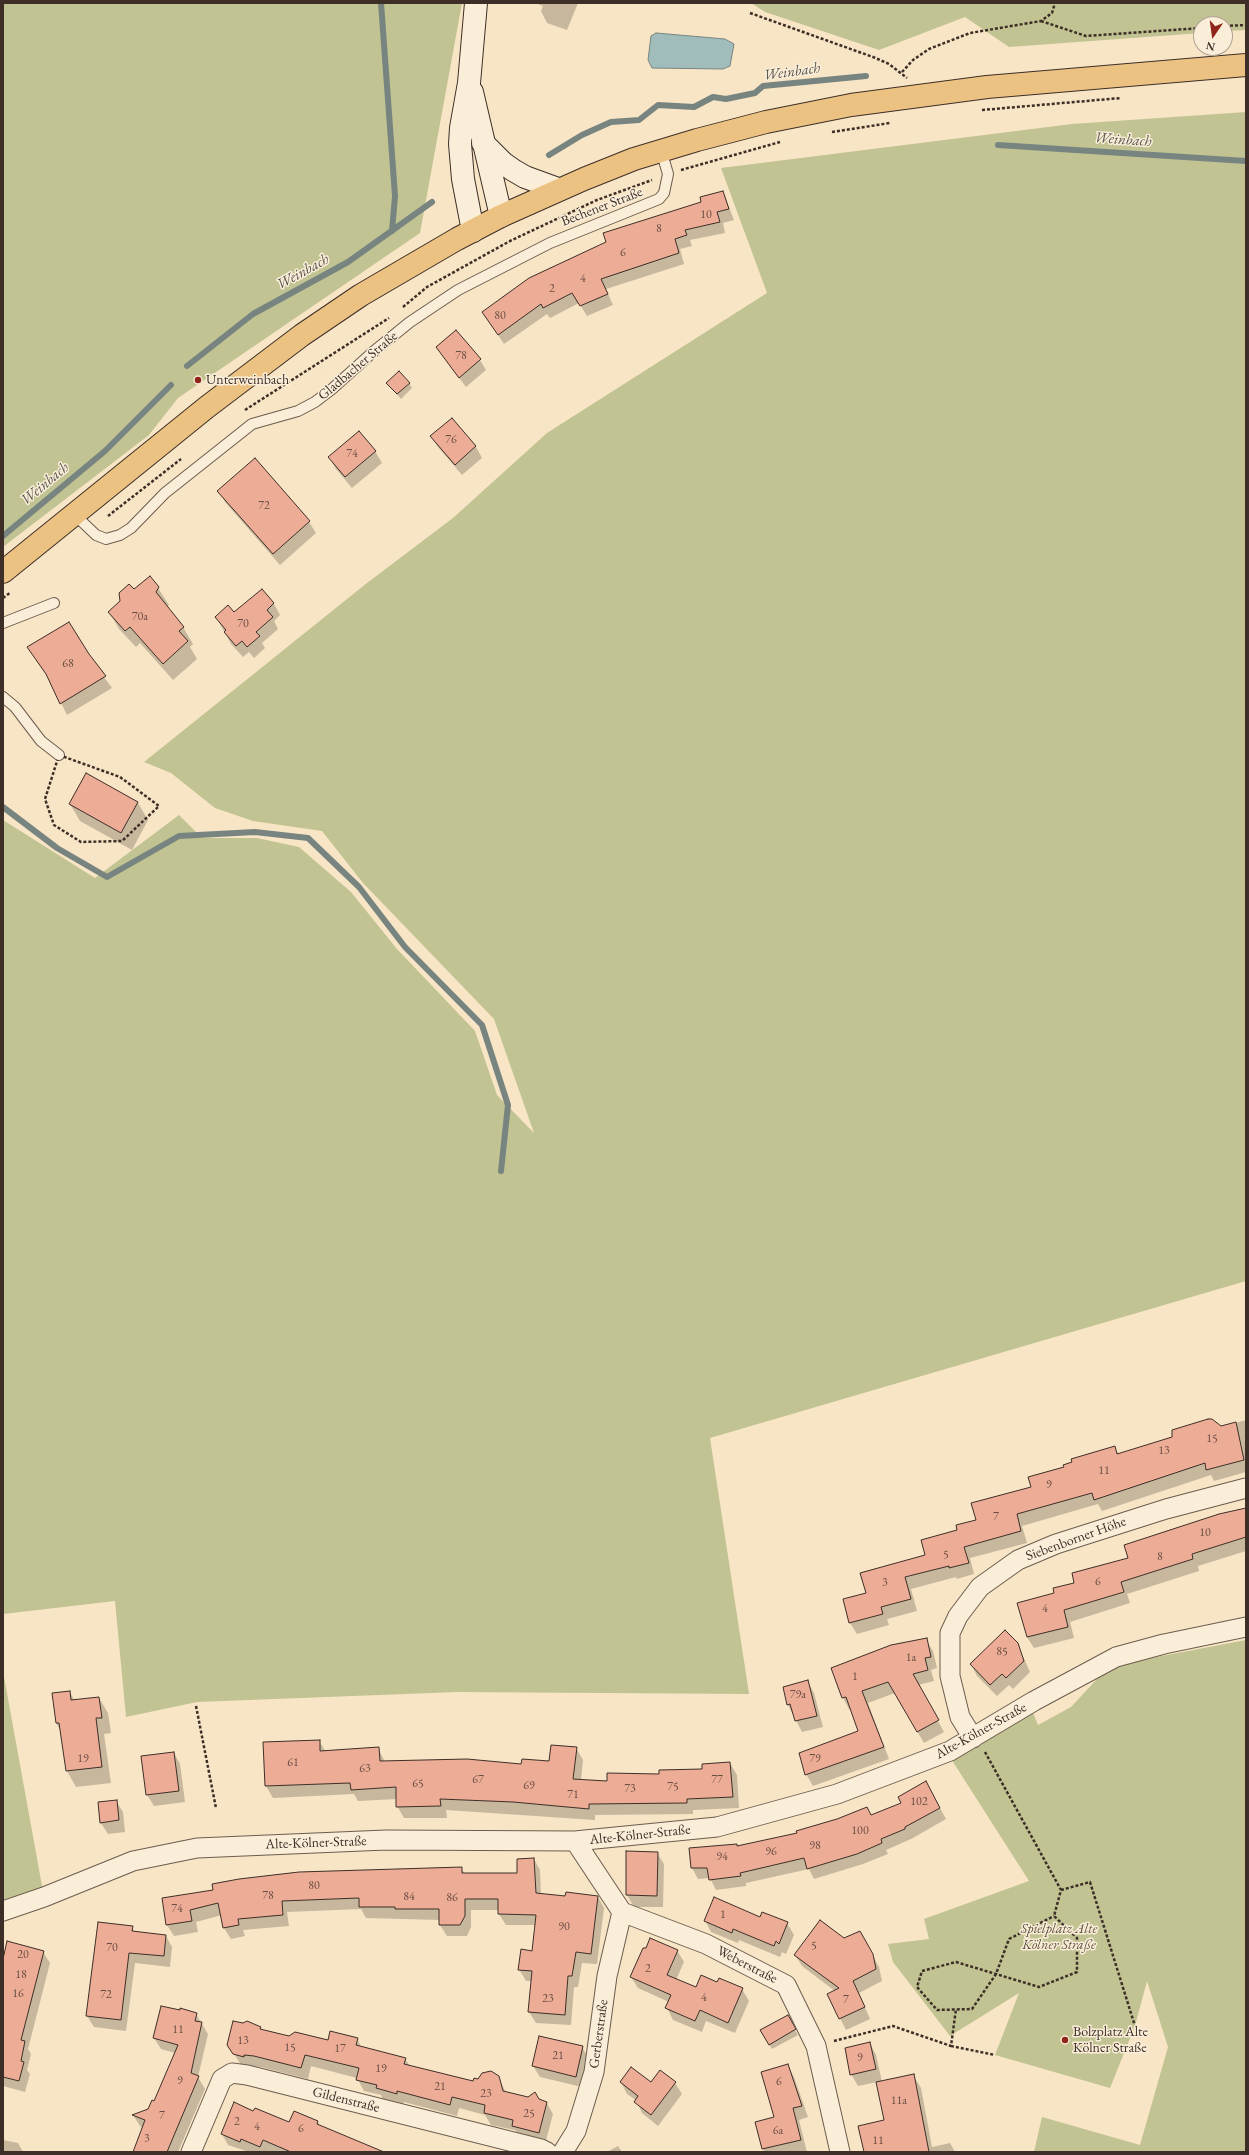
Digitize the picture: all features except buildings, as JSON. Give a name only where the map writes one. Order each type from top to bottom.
[{"type":"main road","points":[[472,231],[460,159],[461,128],[470,83],[476,3]]},
{"type":"main road","points":[[8,581],[75,515],[208,407],[302,335],[391,277],[472,231],[558,189],[661,150],[780,119],[851,105],[923,94],[1050,81],[1246,65]]},
{"type":"main road","points":[[470,83],[483,143],[502,216]]},
{"type":"main road","points":[[483,143],[503,164],[526,177],[558,189]]},
{"type":"street","name":"Siebenborner Höhe","points":[[974,1737],[960,1717],[950,1676],[950,1633],[958,1616],[980,1587],[1018,1560],[1056,1544],[1166,1508],[1246,1488]]},
{"type":"street","name":"Alte-Kölner-Straße","points":[[4,1912],[133,1861],[197,1848],[386,1840],[575,1841],[717,1827],[837,1794],[950,1751],[1034,1701],[1116,1657],[1164,1644],[1246,1627]]},
{"type":"street","points":[[575,1841],[622,1912]]},
{"type":"street","name":"Weberstraße","points":[[622,1912],[706,1944],[786,1985],[816,2046],[840,2152]]},
{"type":"street","name":"Gerberstraße","points":[[562,2152],[576,2131],[594,2072],[607,1976],[622,1912]]},
{"type":"street","name":"Gildenstraße","points":[[191,2152],[222,2079],[232,2073],[247,2075],[543,2151]]},
{"type":"lane","name":"Bechener Straße","points":[[508,263],[590,226],[660,199],[664,194],[668,174],[661,150]]},
{"type":"lane","name":"Gladbacher Straße","points":[[75,515],[96,535],[106,539],[120,535],[131,528],[165,493],[252,424],[298,411],[315,402],[410,322],[458,290],[508,263]]},
{"type":"lane","points":[[3,623],[54,603]]},
{"type":"lane","points":[[3,697],[40,740],[59,755]]},
{"type":"path","points":[[902,72],[913,60],[929,49],[963,36],[1040,21],[1052,13],[1055,3]]},
{"type":"path","points":[[750,13],[873,57],[902,72],[923,94]]},
{"type":"path","points":[[1040,21],[1086,36],[1193,29]]},
{"type":"path","points":[[1233,26],[1246,25]]},
{"type":"path","points":[[981,110],[1129,98]]},
{"type":"path","points":[[826,133],[896,122]]},
{"type":"path","points":[[399,310],[433,284],[510,241],[597,200],[668,174],[781,142]]},
{"type":"path","points":[[239,414],[286,382],[332,356],[394,315]]},
{"type":"path","points":[[90,530],[183,458]]},
{"type":"path","points":[[3,598],[8,581]]},
{"type":"path","points":[[59,755],[120,777],[159,806],[122,841],[81,842],[54,825],[45,799],[59,755]]},
{"type":"path","points":[[196,1706],[216,1808]]},
{"type":"path","points":[[974,1737],[1061,1890],[1054,1916],[1009,1939],[996,1974],[972,2009],[937,2010],[917,1987],[922,1971],[956,1962],[996,1974],[1039,1987],[1077,1972],[1077,1938],[1054,1916]]},
{"type":"path","points":[[1061,1890],[1090,1882],[1136,2026]]},
{"type":"path","points":[[951,2046],[956,2010]]},
{"type":"path","points":[[816,2046],[893,2026],[951,2046],[995,2055]]},
{"type":"green space","points":[[3,3],[462,3],[420,233],[178,398],[149,435],[3,547]]},
{"type":"green space","points":[[751,3],[1246,3],[1246,30],[1233,31],[1233,16],[1193,16],[1193,34],[1009,47],[965,17],[879,50],[765,12]]},
{"type":"green space","points":[[1246,112],[1246,1281],[710,1438],[749,1694],[457,1692],[197,1702],[126,1717],[115,1601],[3,1614],[3,820],[95,878],[179,815],[202,838],[257,838],[299,847],[351,892],[397,949],[475,1031],[497,1095],[534,1133],[494,1019],[363,883],[322,831],[253,821],[215,808],[171,773],[144,762],[367,583],[453,518],[547,433],[767,293],[721,168],[1072,124]]},
{"type":"green space","name":"Spielplatz Alte Kölner Straße","points":[[1246,1640],[1246,2152],[1034,2152],[1042,2117],[1140,2145],[1168,2047],[1147,1981],[1135,2026],[1110,2088],[995,2055],[1019,1993],[950,2036],[893,1962],[888,1944],[929,1939],[924,1919],[1029,1881],[948,1754],[1030,1705],[1038,1725],[1071,1707],[1109,1666]]},
{"type":"green space","points":[[3,1671],[44,1897],[3,1911]]},
{"type":"water","points":[[656,33],[725,39],[734,44],[730,66],[723,69],[652,68],[648,60],[651,36]]},
{"type":"waterway","points":[[381,3],[395,196],[392,231]]},
{"type":"waterway","name":"Weinbach","points":[[549,155],[582,135],[611,122],[639,120],[658,105],[694,107],[713,97],[726,99],[755,93],[763,86],[866,76]]},
{"type":"waterway","name":"Weinbach","points":[[998,145],[1246,161]]},
{"type":"waterway","name":"Weinbach","points":[[187,366],[253,314],[348,262],[432,202]]},
{"type":"waterway","name":"Weinbach","points":[[3,536],[105,451],[171,385]]},
{"type":"waterway","points":[[3,807],[57,848],[107,877],[179,836],[255,832],[308,838],[359,887],[405,947],[482,1025],[508,1105],[501,1171]]},
{"type":"place","name":"Unterweinbach","points":[[198,380]]},
{"type":"place","name":"Bolzplatz Alte Kölner Straße","points":[[1065,2040]]}]
